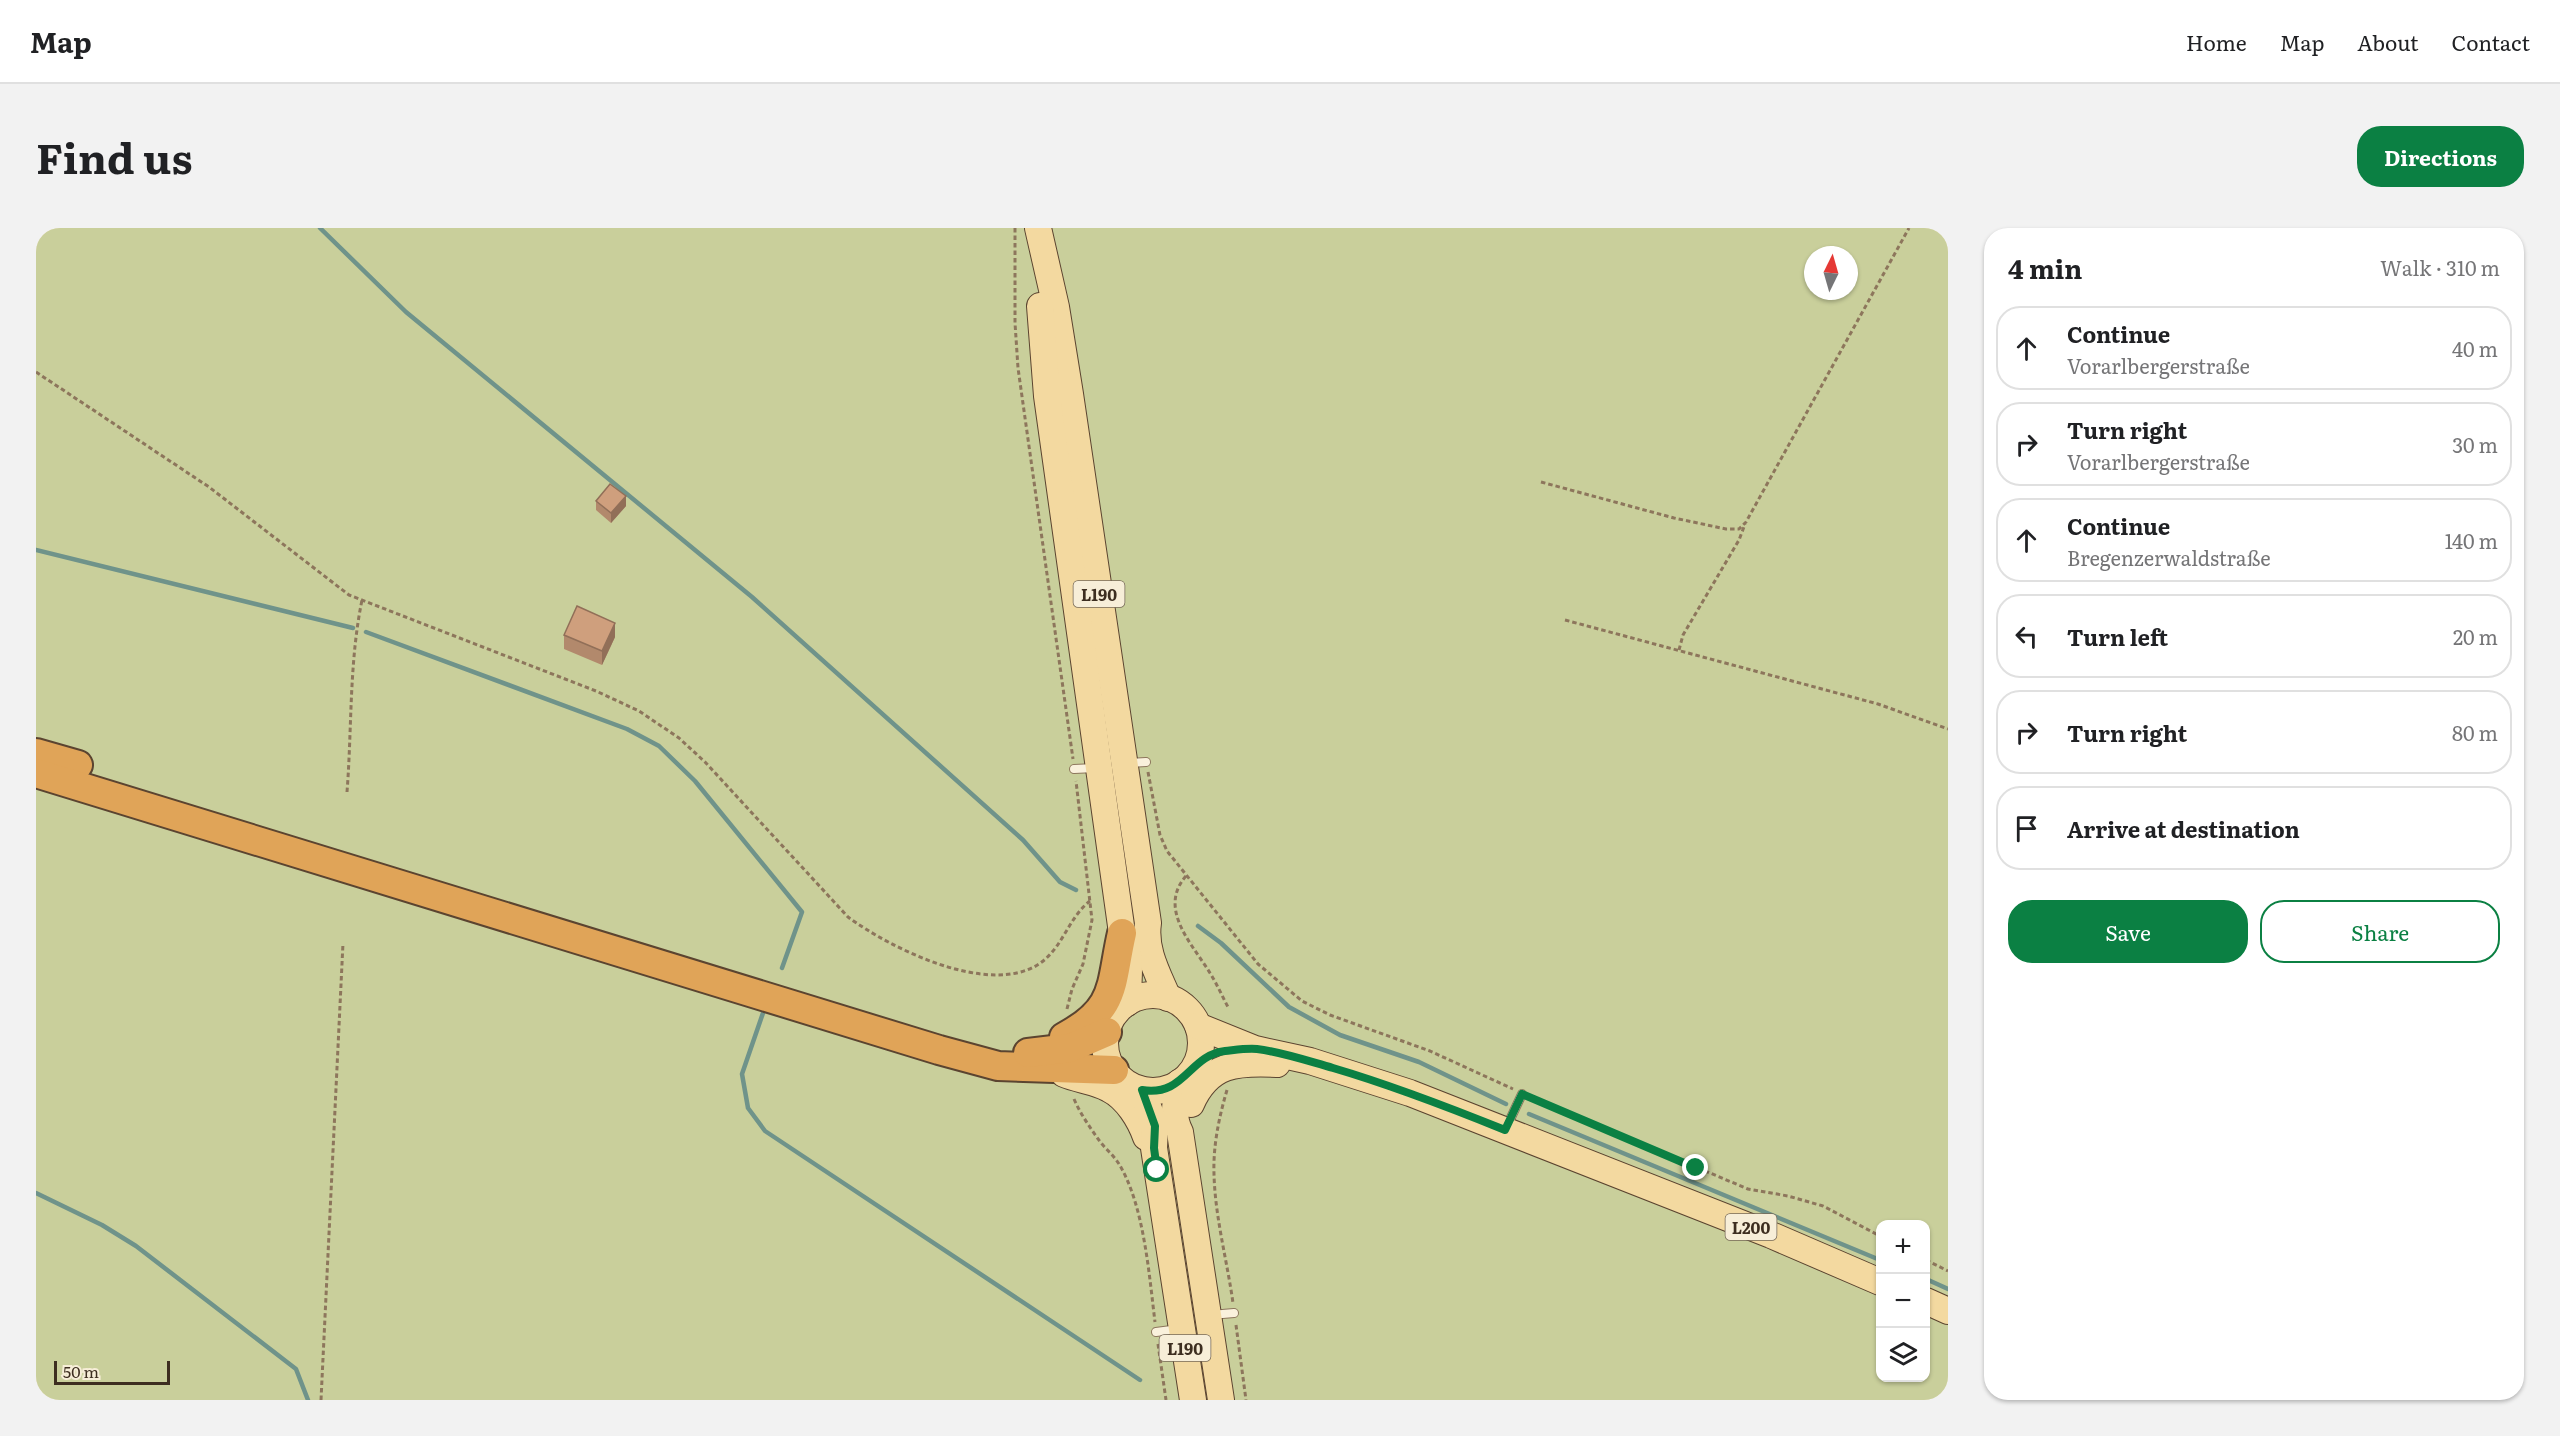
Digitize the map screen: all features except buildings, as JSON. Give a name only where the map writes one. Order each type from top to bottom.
[{"type":"highway","points":[[36,753],[842,1006],[959,1040],[1022,1053],[1070,1048],[1107,1032]]},
{"type":"highway","points":[[36,773],[939,1050],[998,1066],[1055,1070],[1086,1068],[1114,1070]]},
{"type":"highway","points":[[1022,1053],[1059,1040],[1085,1025],[1099,1013],[1113,985],[1122,933]]},
{"type":"main road","name":"L190","points":[[1031,230],[1056,307],[1135,763],[1135,834],[1148,923],[1147,941],[1150,956],[1168,998]]},
{"type":"main road","name":"L190","points":[[1031,230],[1087,768],[1122,933],[1128,948],[1130,976],[1127,1003]]},
{"type":"main road","name":"L190","points":[[1087,768],[1109,771],[1112,776],[1119,817],[1135,834]]},
{"type":"main road","points":[[1148,923],[1180,985],[1211,1014],[1242,1030],[1294,1047],[1310,1061]]},
{"type":"main road","points":[[1188,1074],[1160,1091],[1142,1090],[1131,1086],[1114,1070],[1106,1046],[1107,1032],[1112,1019],[1127,1003],[1145,996],[1168,998],[1181,1004],[1191,1013],[1198,1026]]},
{"type":"main road","name":"L190","points":[[1193,1400],[1192,1312],[1180,1132],[1174,1112],[1188,1074],[1202,1046],[1198,1026]]},
{"type":"main road","name":"L200","points":[[1198,1026],[1256,1049],[1310,1061],[1410,1093],[1771,1235],[1876,1280]]},
{"type":"main road","name":"L200","points":[[1188,1074],[1216,1053],[1256,1049]]},
{"type":"main road","points":[[1180,1132],[1198,1088],[1220,1070],[1241,1064],[1281,1065],[1310,1061]]},
{"type":"main road","points":[[1055,1070],[1108,1088],[1117,1094],[1142,1126],[1154,1148]]},
{"type":"main road","name":"L190","points":[[1142,1090],[1155,1126],[1154,1148],[1192,1312],[1221,1400]]},
{"type":"main road","points":[[1930,1303],[1948,1311]]},
{"type":"lane","points":[[1505,1130],[1522,1094]]},
{"type":"lane","points":[[1156,1332],[1192,1312],[1234,1313]]},
{"type":"path","points":[[1679,650],[1683,635],[1739,540],[1746,522],[1909,228]]},
{"type":"path","points":[[1031,230],[1015,323],[1018,368],[1087,768],[1092,920],[1083,964],[1072,989],[1066,1012]]},
{"type":"path","points":[[36,372],[209,487],[349,595],[515,658],[639,711],[679,738],[705,762],[848,917],[872,934],[913,956],[983,973],[1003,974],[1028,969],[1049,955],[1060,943],[1080,909],[1090,901]]},
{"type":"path","points":[[1541,482],[1674,518],[1726,529],[1739,529],[1746,522]]},
{"type":"path","points":[[347,792],[357,622],[362,600]]},
{"type":"path","points":[[1565,620],[1878,704],[1948,729]]},
{"type":"path","points":[[1228,1007],[1209,972],[1188,943],[1179,924],[1176,901],[1180,883],[1186,876],[1258,964],[1302,1001],[1330,1015],[1441,1055],[1485,1074],[1522,1094],[1748,1189],[1788,1196],[1823,1206],[1876,1233]]},
{"type":"path","points":[[321,1400],[343,943]]},
{"type":"path","points":[[1228,1085],[1220,1120],[1214,1173],[1246,1400]]},
{"type":"path","points":[[1072,1093],[1080,1111],[1118,1162],[1134,1198],[1148,1267],[1166,1400]]},
{"type":"path","points":[[1930,1262],[1948,1271]]},
{"type":"green space","points":[[36,228],[1948,228],[1948,1400],[36,1400]]},
{"type":"waterway","points":[[320,228],[406,312],[752,597],[1023,840],[1060,882],[1076,890]]},
{"type":"waterway","points":[[36,550],[353,628]]},
{"type":"waterway","points":[[366,632],[627,729],[659,746],[695,781],[802,912],[782,968]]},
{"type":"waterway","points":[[1198,926],[1221,943],[1289,1007],[1340,1035],[1419,1062],[1506,1104]]},
{"type":"waterway","points":[[763,1013],[742,1074],[748,1108],[765,1131],[1140,1380]]},
{"type":"waterway","points":[[1529,1114],[1876,1258]]},
{"type":"waterway","points":[[36,1193],[102,1225],[136,1246],[296,1369],[308,1400]]},
{"type":"waterway","points":[[1930,1281],[1948,1289]]},
{"type":"route","points":[[1157,1170],[1154,1148],[1155,1126],[1142,1090],[1160,1091],[1169,1088],[1180,1082],[1207,1057],[1216,1053],[1256,1049],[1310,1061],[1358,1076],[1410,1093],[1505,1130],[1522,1094],[1696,1168]]}]
